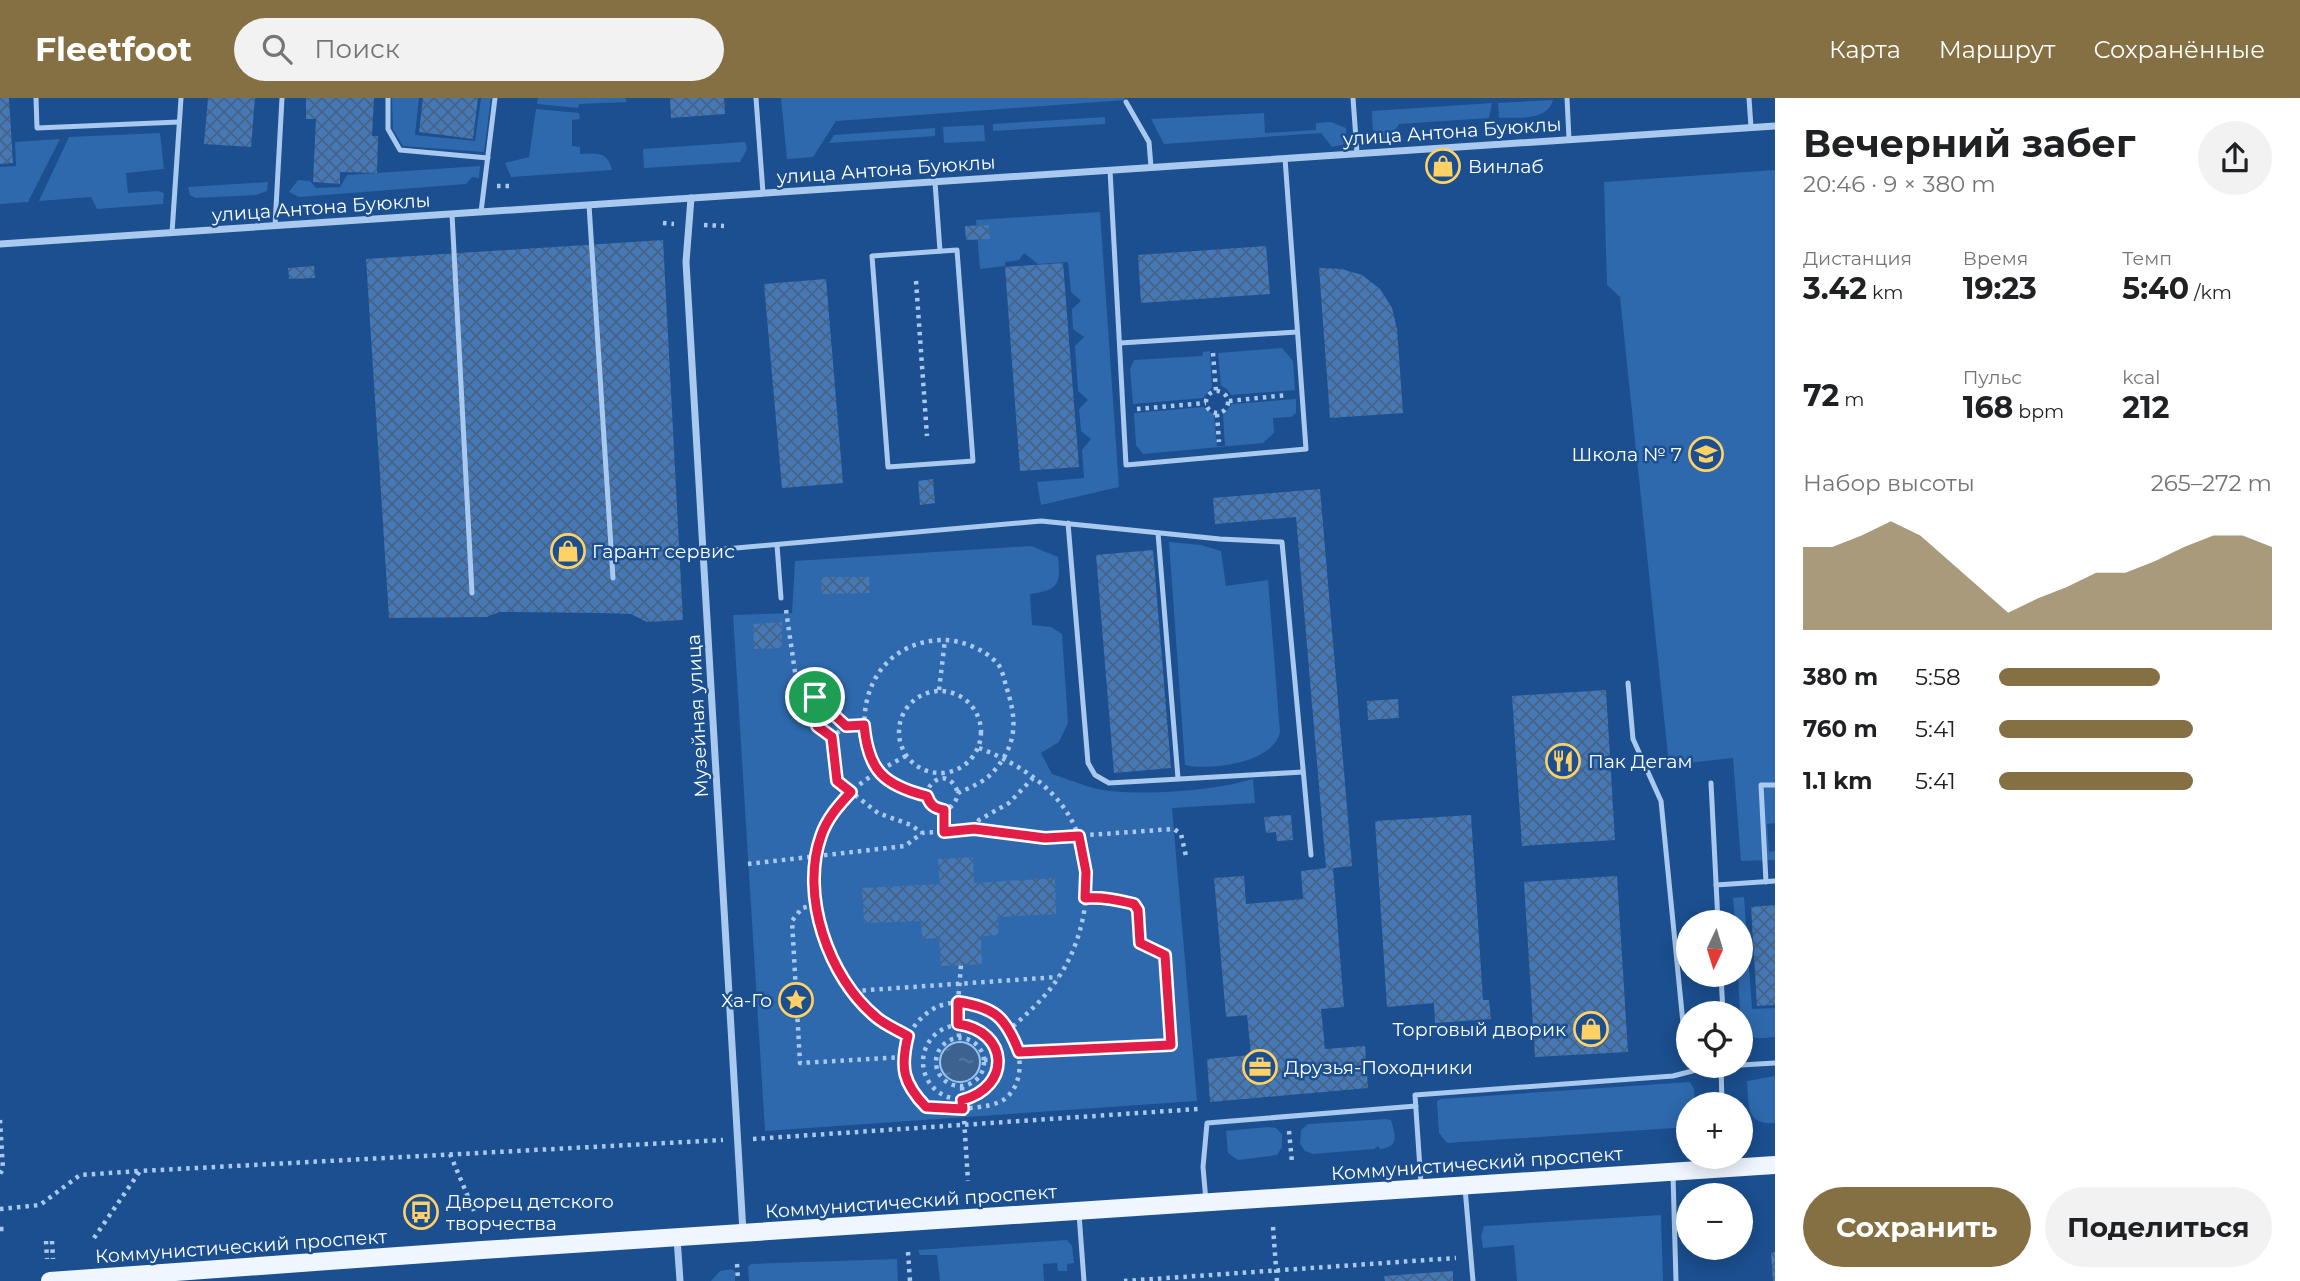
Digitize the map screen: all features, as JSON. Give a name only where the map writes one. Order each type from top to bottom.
[{"type":"main road","name":"Коммунистический проспект","points":[[1753,1164],[1775,1165]]},
{"type":"main road","name":"Коммунистический проспект","points":[[50,1281],[1684,1169]]},
{"type":"street","name":"улица Антона Буюклы","points":[[0,244],[1775,126]]},
{"type":"street","name":"Музейная улица","points":[[691,198],[686,262],[743,1233]]},
{"type":"street","points":[[677,1237],[680,1281]]},
{"type":"lane","points":[[36,98],[37,128],[179,122]]},
{"type":"lane","points":[[172,233],[181,98]]},
{"type":"lane","points":[[275,226],[282,98]]},
{"type":"lane","points":[[388,98],[388,129],[400,150],[488,158]]},
{"type":"lane","points":[[481,212],[495,98]]},
{"type":"lane","points":[[756,98],[762,193]]},
{"type":"lane","points":[[1353,98],[1357,153]]},
{"type":"lane","points":[[1567,98],[1570,139]]},
{"type":"lane","points":[[1749,98],[1751,127]]},
{"type":"lane","points":[[1126,102],[1149,142],[1151,167]]},
{"type":"lane","points":[[1110,170],[1126,465],[1306,449],[1284,158]]},
{"type":"lane","points":[[935,182],[940,251]]},
{"type":"lane","points":[[589,205],[613,579]]},
{"type":"lane","points":[[452,214],[472,593]]},
{"type":"lane","points":[[957,250],[973,460],[888,467],[872,256],[940,251],[957,250]]},
{"type":"lane","points":[[1120,343],[1297,332]]},
{"type":"lane","points":[[703,551],[1041,520],[1158,533],[1282,542],[1311,855]]},
{"type":"lane","points":[[1068,523],[1088,763],[1095,775],[1109,783],[1303,772]]},
{"type":"lane","points":[[1158,533],[1178,778]]},
{"type":"lane","points":[[777,545],[781,598]]},
{"type":"lane","points":[[1628,683],[1633,739],[1661,801],[1681,1001]]},
{"type":"lane","points":[[1711,783],[1717,910]]},
{"type":"lane","points":[[1766,882],[1761,786],[1775,785]]},
{"type":"lane","points":[[1716,885],[1775,881]]},
{"type":"lane","points":[[1753,1064],[1775,1063]]},
{"type":"lane","points":[[1422,1188],[1415,1095],[1676,1075]]},
{"type":"lane","points":[[1206,1202],[1203,1167],[1207,1124],[1416,1106]]},
{"type":"lane","points":[[1672,1171],[1676,1281]]},
{"type":"lane","points":[[1465,1185],[1473,1281]]},
{"type":"lane","points":[[1079,1210],[1084,1281]]},
{"type":"path","points":[[916,281],[927,436]]},
{"type":"path","points":[[1212,337],[1216,391]]},
{"type":"path","points":[[1216,391],[1224,393],[1229,401],[1226,410],[1217,414],[1209,411],[1206,402],[1209,395],[1216,391]]},
{"type":"path","points":[[1229,401],[1302,394]]},
{"type":"path","points":[[1123,410],[1206,402]]},
{"type":"path","points":[[1217,414],[1220,457]]},
{"type":"path","points":[[781,598],[788,613],[796,679],[846,726]]},
{"type":"path","points":[[939,690],[946,640]]},
{"type":"path","points":[[927,796],[908,791],[877,771],[866,750],[863,715],[873,679],[890,660],[911,645],[946,640],[981,650],[998,663],[1014,711],[1013,736],[1004,757],[993,773],[979,784],[958,793]]},
{"type":"path","points":[[939,690],[918,697],[902,713],[899,727],[900,743],[906,756],[928,772],[941,776],[950,780],[956,785],[957,801],[944,810],[929,803],[928,788],[933,781],[941,776],[957,770],[970,761],[979,748],[982,732],[979,715],[970,701],[955,692],[939,690]]},
{"type":"path","points":[[815,697],[817,726],[832,737],[837,781],[878,813],[911,825],[922,833]]},
{"type":"path","points":[[832,737],[846,726],[864,725]]},
{"type":"path","points":[[979,748],[1004,757],[1053,794],[1069,814],[1079,836],[1086,872],[1085,898],[1076,944],[1059,977],[1037,1006],[1010,1029]]},
{"type":"path","points":[[906,756],[877,771],[851,792],[834,811],[821,833],[814,858],[815,905],[820,928],[833,961],[853,991],[876,1017],[908,1036]]},
{"type":"path","points":[[974,829],[979,820],[1009,803],[1033,778]]},
{"type":"path","points":[[944,810],[944,832]]},
{"type":"path","points":[[748,864],[905,846],[922,833],[974,829],[1045,838],[1174,829],[1181,834],[1186,856]]},
{"type":"path","points":[[1019,1052],[1171,1045],[1165,955],[1140,943],[1138,910],[1134,904],[1105,897],[1085,898]]},
{"type":"path","points":[[815,905],[802,908],[792,920],[800,1063],[903,1057]]},
{"type":"path","points":[[959,1038],[961,965]]},
{"type":"path","points":[[853,991],[1059,977]]},
{"type":"path","points":[[958,1002],[978,1005],[996,1014],[1010,1029],[1019,1052],[1019,1069],[1014,1086],[1005,1099],[963,1109],[926,1107],[913,1093],[905,1076],[903,1057],[908,1036],[920,1019],[937,1007],[958,1002]]},
{"type":"path","points":[[958,1024],[973,1026],[986,1033],[994,1045],[998,1059],[996,1074],[989,1086],[977,1096],[962,1100],[948,1097],[936,1090],[927,1079],[923,1065],[925,1050],[932,1037],[944,1028],[958,1024]]},
{"type":"path","points":[[959,1038],[976,1044],[982,1051],[984,1060],[983,1070],[978,1078],[962,1087],[943,1081],[935,1064],[936,1054],[941,1046],[949,1040],[959,1038]]},
{"type":"path","points":[[984,1060],[998,1059]]},
{"type":"path","points":[[923,1065],[935,1064]]},
{"type":"path","points":[[962,1087],[968,1181]]},
{"type":"path","points":[[759,1138],[1206,1108]]},
{"type":"path","points":[[1289,1117],[1292,1161]]},
{"type":"path","points":[[0,1119],[3,1169],[0,1174]]},
{"type":"path","points":[[0,1209],[40,1205],[80,1175],[712,1140]]},
{"type":"path","points":[[450,1154],[474,1211]]},
{"type":"path","points":[[94,1238],[140,1171]]},
{"type":"path","points":[[1273,1227],[1277,1281]]},
{"type":"path","points":[[908,1252],[910,1281]]},
{"type":"path","points":[[1124,1281],[1471,1257]]},
{"type":"path","points":[[737,1264],[738,1281]]},
{"type":"shaded area","points":[[392,98],[419,98],[415,135],[475,141],[481,98],[491,98],[484,152],[403,146],[393,129]]},
{"type":"shaded area","points":[[538,98],[625,98],[627,102],[579,104],[578,108],[537,104]]},
{"type":"shaded area","points":[[781,98],[1125,100],[836,121],[813,157],[787,159]]},
{"type":"shaded area","points":[[1553,100],[1545,112],[1538,115],[1499,118],[1498,103]]},
{"type":"shaded area","points":[[1492,103],[1489,118],[1399,124],[1387,143],[1375,136],[1372,111]]},
{"type":"shaded area","points":[[536,109],[579,113],[580,119],[572,120],[572,146],[580,147],[580,154],[604,156],[612,170],[511,177],[505,163],[529,157]]},
{"type":"shaded area","points":[[1264,113],[1265,133],[1316,130],[1316,123],[1331,122],[1346,128],[1346,141],[1342,145],[1332,147],[1321,133],[1164,144],[1151,119]]},
{"type":"shaded area","points":[[1105,117],[1105,124],[993,131],[993,124]]},
{"type":"shaded area","points":[[984,125],[985,141],[944,143],[943,127]]},
{"type":"shaded area","points":[[935,128],[935,136],[829,143],[834,135]]},
{"type":"shaded area","points":[[160,133],[164,169],[126,173],[128,193],[158,191],[164,193],[163,204],[97,209],[91,197],[39,201],[69,137]]},
{"type":"shaded area","points":[[60,139],[28,202],[0,204],[0,167],[16,166],[15,142]]},
{"type":"shaded area","points":[[745,142],[747,149],[740,162],[644,168],[643,149]]},
{"type":"shaded area","points":[[480,166],[479,178],[472,177],[466,184],[299,197],[289,192],[298,180],[310,181],[316,188],[340,187],[347,175]]},
{"type":"shaded area","name":"Школа № 7","points":[[1775,170],[1775,823],[1767,824],[1769,852],[1775,851],[1775,860],[1741,861],[1733,758],[1669,765],[1620,297],[1607,285],[1604,182]]},
{"type":"shaded area","points":[[268,182],[267,191],[256,195],[196,198],[190,195],[188,187]]},
{"type":"shaded area","points":[[1100,212],[1119,487],[1041,505],[1037,482],[1084,478],[1082,450],[1091,439],[1081,431],[1079,409],[1088,400],[1078,391],[1075,346],[1084,337],[1073,329],[1072,309],[1081,301],[1071,292],[1068,262],[1038,264],[1024,253],[1019,260],[1005,262],[1005,266],[980,269],[976,220]]},
{"type":"shaded area","points":[[1282,348],[1293,361],[1295,390],[1231,395],[1221,386],[1218,353]]},
{"type":"shaded area","points":[[1210,351],[1212,387],[1203,398],[1133,404],[1130,369],[1134,360],[1202,356],[1203,352]]},
{"type":"shaded area","points":[[1296,399],[1296,413],[1291,417],[1273,418],[1274,433],[1263,443],[1143,454],[1136,445],[1134,413],[1204,407],[1214,415],[1217,446],[1225,446],[1223,415],[1232,404]]},
{"type":"shaded area","points":[[1169,542],[1201,545],[1221,551],[1226,586],[1268,580],[1280,732],[1275,743],[1254,758],[1209,767],[1185,765]]},
{"type":"shaded area","points":[[1031,546],[1058,557],[1059,574],[1056,584],[1047,590],[1030,594],[1032,625],[1051,627],[1062,634],[1068,723],[1059,742],[1041,753],[1052,774],[1097,789],[1120,792],[1199,789],[1253,779],[1255,803],[1172,808],[1197,1101],[765,1131],[733,615],[792,613],[795,561]]},
{"type":"shaded area","points":[[1744,897],[1745,910],[1734,910],[1733,898]]},
{"type":"shaded area","points":[[1739,987],[1750,987],[1751,1001],[1739,1001]]},
{"type":"shaded area","points":[[1775,1008],[1775,1037],[1753,1037],[1753,1009]]},
{"type":"shaded area","points":[[1775,1076],[1775,1123],[1765,1123],[1753,1117],[1753,1092],[1748,1092],[1747,1081]]},
{"type":"shaded area","points":[[1690,1082],[1694,1092],[1676,1092],[1676,1128],[1447,1143],[1439,1133],[1437,1101]]},
{"type":"shaded area","points":[[1391,1120],[1395,1135],[1391,1146],[1386,1148],[1380,1149],[1378,1146],[1374,1149],[1313,1154],[1305,1151],[1300,1144],[1301,1130],[1308,1124]]},
{"type":"shaded area","points":[[1276,1128],[1282,1134],[1282,1147],[1277,1155],[1238,1160],[1228,1153],[1226,1131]]},
{"type":"shaded area","points":[[1661,1215],[1663,1281],[1517,1281],[1514,1245],[1483,1248],[1481,1236],[1484,1226]]},
{"type":"shaded area","points":[[1067,1240],[1072,1246],[1074,1263],[1067,1264],[1067,1271],[1058,1271],[1057,1263],[1043,1264],[1044,1281],[940,1281],[937,1255],[920,1255],[918,1250]]},
{"type":"shaded area","points":[[897,1259],[898,1281],[749,1281],[748,1267],[751,1264]]},
{"type":"shaded area","points":[[732,1269],[735,1272],[735,1281],[711,1281],[720,1271]]},
{"type":"water","points":[[960,1042],[968,1043],[974,1048],[979,1054],[979,1070],[974,1076],[968,1081],[960,1082],[952,1081],[946,1076],[941,1070],[940,1062],[941,1054],[946,1048],[952,1043]]},
{"type":"building","points":[[0,98],[9,98],[13,163],[0,164]]},
{"type":"building","points":[[208,98],[255,98],[251,147],[204,144]]},
{"type":"building","points":[[306,98],[374,98],[372,136],[378,136],[377,173],[340,172],[340,184],[313,182],[316,119],[306,119]]},
{"type":"building","points":[[423,98],[478,98],[473,139],[419,132]]},
{"type":"building","points":[[670,98],[724,98],[725,114],[671,118]]},
{"type":"building","points":[[989,225],[990,239],[966,240],[965,226]]},
{"type":"building","points":[[663,240],[683,620],[647,622],[631,614],[499,612],[487,617],[389,618],[366,259]]},
{"type":"building","points":[[1266,246],[1270,294],[1141,303],[1138,255]]},
{"type":"building","points":[[1063,263],[1079,467],[1020,471],[1005,267]]},
{"type":"building","points":[[314,266],[315,278],[289,279],[288,268]]},
{"type":"building","points":[[1319,268],[1342,269],[1362,275],[1380,289],[1392,308],[1397,329],[1403,413],[1330,418]]},
{"type":"building","points":[[826,279],[843,483],[782,488],[764,284]]},
{"type":"building","points":[[933,479],[935,503],[920,505],[918,481]]},
{"type":"building","points":[[1320,489],[1352,866],[1333,868],[1344,1007],[1321,1009],[1325,1049],[1365,1046],[1368,1088],[1210,1102],[1207,1059],[1251,1055],[1247,1015],[1226,1017],[1214,878],[1244,876],[1246,904],[1303,899],[1301,871],[1326,868],[1296,517],[1215,524],[1213,498]]},
{"type":"building","points":[[1153,550],[1171,768],[1114,773],[1096,555]]},
{"type":"building","points":[[821,577],[869,577],[870,593],[822,594]]},
{"type":"building","points":[[782,622],[782,648],[754,649],[753,624]]},
{"type":"building","points":[[1606,690],[1615,840],[1522,846],[1512,696]]},
{"type":"building","points":[[1398,699],[1399,718],[1368,720],[1367,701]]},
{"type":"building","points":[[1291,815],[1293,840],[1277,841],[1276,832],[1266,833],[1264,817]]},
{"type":"building","points":[[1471,815],[1483,1000],[1489,1000],[1491,1019],[1435,1023],[1434,1003],[1387,1007],[1375,821]]},
{"type":"building","points":[[973,857],[974,883],[1055,878],[1056,914],[997,917],[999,935],[981,936],[982,964],[941,966],[939,938],[922,939],[921,921],[864,923],[862,888],[940,884],[938,859]]},
{"type":"building","points":[[1617,876],[1628,1052],[1535,1057],[1524,882]]},
{"type":"building","points":[[1775,905],[1775,1005],[1757,1006],[1754,910],[1751,907]]},
{"type":"building","points":[[1775,1252],[1775,1281],[1773,1281],[1771,1253]]},
{"type":"building","points":[[1453,1271],[1453,1281],[1385,1281],[1384,1276]]},
{"type":"place","name":"Винлаб","points":[[1443,166]]},
{"type":"place","name":"Школа № 7","points":[[1706,454]]},
{"type":"place","name":"Гарант сервис","points":[[568,551]]},
{"type":"place","name":"Пак Дегам","points":[[1563,761]]},
{"type":"place","name":"Ха-Го","points":[[796,1000]]},
{"type":"place","name":"Торговый дворик","points":[[1591,1029]]},
{"type":"place","name":"Друзья-Походники","points":[[1260,1067]]},
{"type":"place","name":"Дворец детского творчества","points":[[421,1212]]},
{"type":"route","points":[[815,697],[846,726],[864,725],[866,750],[877,771],[908,791],[927,796],[929,803],[944,810],[944,832],[974,829],[1045,838],[1079,836],[1086,872],[1085,898],[1105,897],[1134,904],[1138,910],[1140,943],[1160,951],[1167,959],[1171,1045],[1019,1052],[1010,1029],[996,1014],[978,1005],[958,1002],[958,1024],[973,1026],[986,1033],[994,1045],[998,1059],[996,1074],[989,1086],[977,1096],[962,1100],[963,1109],[926,1107],[913,1093],[905,1076],[903,1057],[908,1036],[876,1017],[853,991],[833,961],[820,928],[815,905],[814,858],[821,833],[834,811],[851,792],[837,781],[832,737],[817,726],[815,697]]}]
